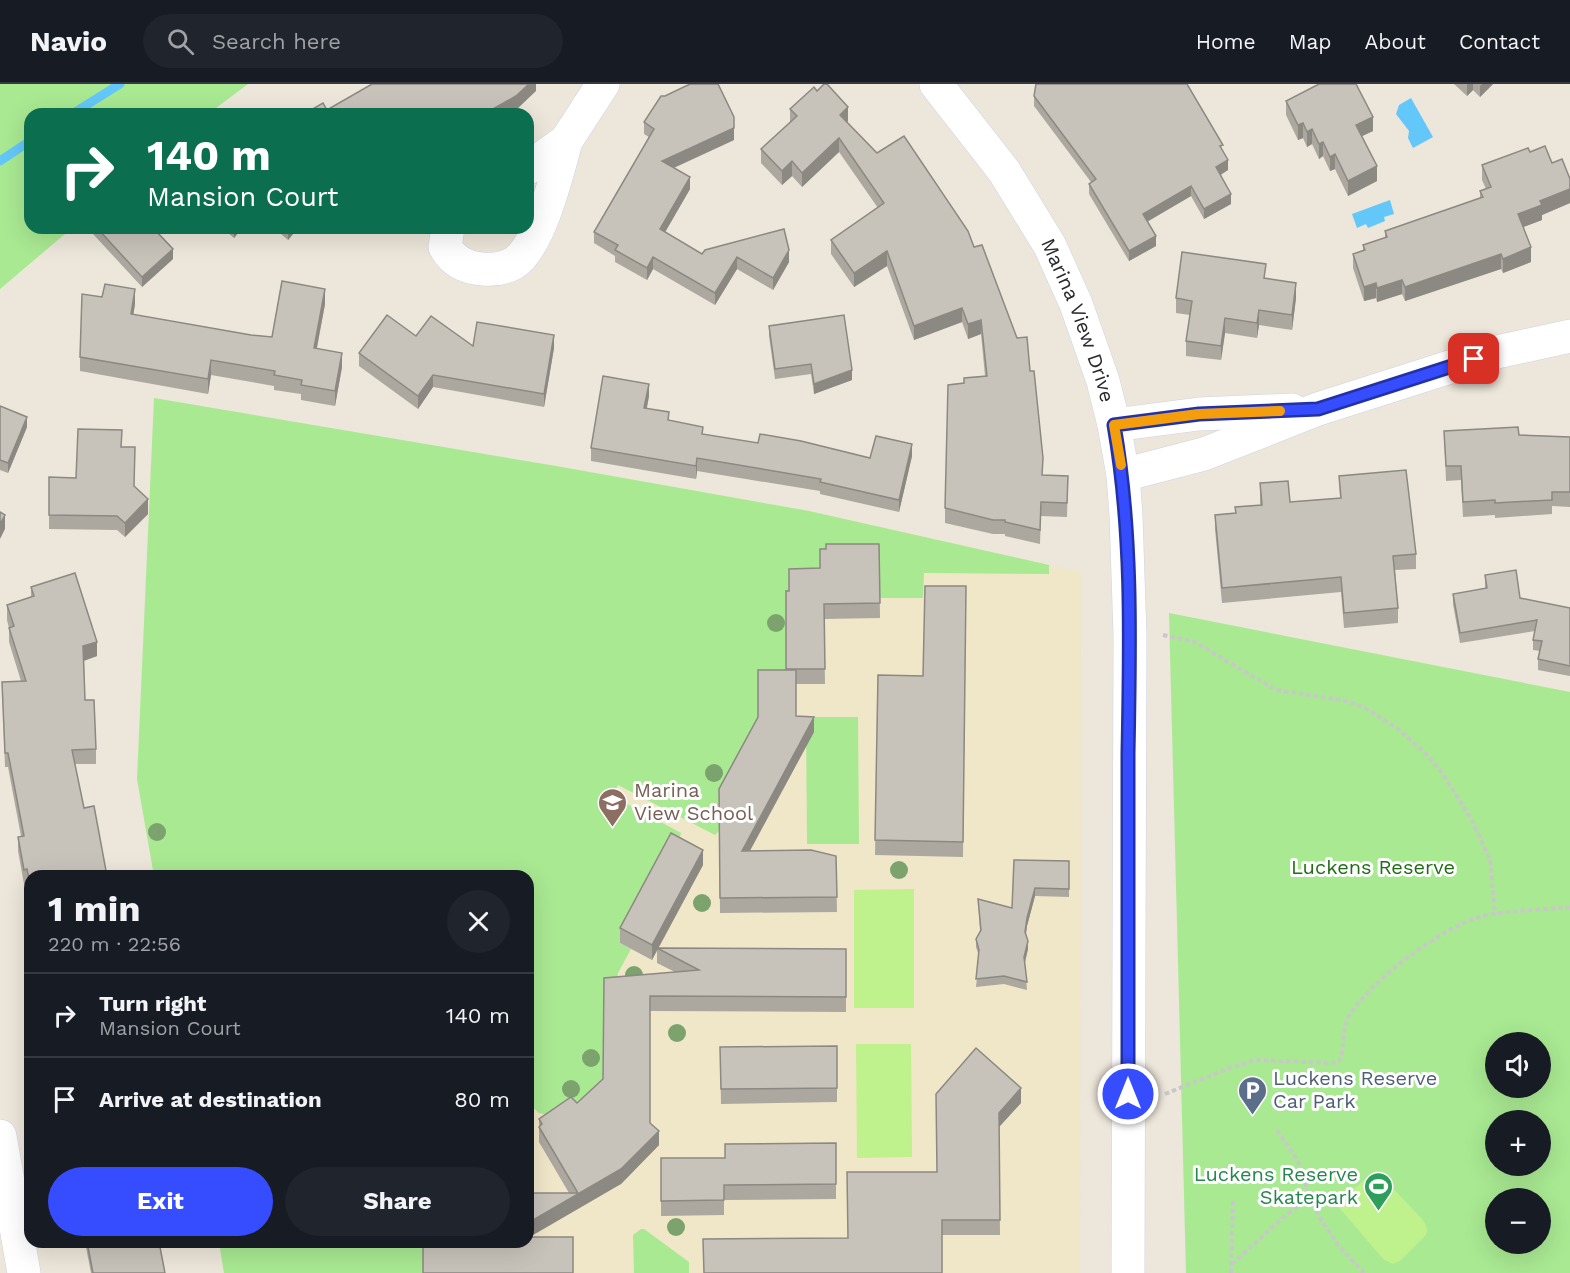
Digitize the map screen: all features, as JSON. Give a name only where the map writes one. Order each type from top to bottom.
[{"type":"street","points":[[447,234],[445,247],[450,255],[468,266],[492,270],[514,263],[531,242],[554,188],[566,141],[603,84]]},
{"type":"street","name":"Marina View Drive","points":[[936,84],[1004,171],[1050,246],[1092,345],[1114,425],[1123,475],[1130,636],[1128,1273]]},
{"type":"street","points":[[534,164],[566,141]]},
{"type":"street","points":[[1123,475],[1204,454],[1318,409],[1497,352],[1570,336]]},
{"type":"street","points":[[1114,425],[1199,414],[1318,409]]},
{"type":"street","points":[[0,1136],[24,1273]]},
{"type":"path","points":[[1163,635],[1195,642],[1276,690],[1347,701],[1365,708],[1397,728],[1428,756],[1443,774],[1470,817],[1490,859],[1495,914]]},
{"type":"path","points":[[1165,1094],[1255,1060],[1331,1064],[1340,1060],[1342,1034],[1355,1007],[1412,954],[1438,936],[1461,923],[1495,914],[1570,907]]},
{"type":"path","points":[[1277,1130],[1298,1161],[1310,1198],[1338,1245],[1364,1273]]},
{"type":"path","points":[[1232,1264],[1286,1215],[1310,1198]]},
{"type":"path","points":[[1232,1273],[1233,1200]]},
{"type":"shaded area","name":"Marina View School","points":[[556,466],[809,511],[1081,572],[1080,1273],[224,1273],[220,1248],[534,1248],[534,870],[160,870]]},
{"type":"green space","points":[[0,84],[248,84],[216,108],[24,108],[24,234],[65,234],[0,289]]},
{"type":"green space","points":[[154,398],[809,511],[1049,565],[1049,574],[924,573],[923,598],[880,598],[820,564],[820,583],[786,606],[786,684],[715,812],[729,821],[715,835],[618,785],[607,808],[615,811],[622,801],[681,833],[679,841],[620,943],[631,949],[618,973],[603,1093],[552,1116],[539,1113],[534,1108],[534,870],[153,870],[137,779]]},
{"type":"green space","name":"Luckens Reserve","points":[[1169,613],[1570,692],[1570,1273],[1186,1273]]},
{"type":"green space","points":[[806,717],[858,717],[859,844],[807,844]]},
{"type":"green space","points":[[914,889],[914,1008],[854,1008],[854,890]]},
{"type":"green space","points":[[856,1044],[911,1044],[912,1157],[857,1158]]},
{"type":"green space","name":"Luckens Reserve Skatepark","points":[[1376,1170],[1422,1219],[1427,1229],[1423,1238],[1400,1261],[1393,1264],[1383,1259],[1336,1204]]},
{"type":"green space","points":[[641,1229],[689,1262],[689,1273],[634,1273],[633,1235]]},
{"type":"green space","points":[[220,1248],[423,1248],[423,1273],[224,1273]]},
{"type":"water","points":[[1411,98],[1433,137],[1413,148],[1408,138],[1409,131],[1396,114],[1399,105]]},
{"type":"water","points":[[1390,200],[1394,214],[1384,217],[1385,221],[1368,228],[1366,224],[1357,228],[1352,214]]},
{"type":"building","points":[[372,84],[529,84],[516,96],[495,108],[330,108]]},
{"type":"building","points":[[690,84],[718,84],[734,117],[734,128],[662,161],[690,177],[660,229],[702,254],[705,250],[784,229],[789,250],[773,278],[737,257],[715,293],[653,257],[647,268],[615,250],[618,245],[594,232],[654,129],[644,122],[661,96]]},
{"type":"building","points":[[827,84],[848,107],[840,115],[877,153],[904,136],[968,231],[974,247],[982,245],[1017,338],[1027,337],[1030,371],[1034,371],[1043,458],[1042,475],[1068,476],[1067,503],[1041,502],[1040,530],[1005,522],[1005,520],[993,520],[945,508],[948,385],[964,383],[964,378],[987,376],[981,320],[968,324],[962,308],[914,326],[887,251],[854,273],[831,240],[884,203],[839,138],[802,173],[792,161],[782,171],[761,149],[797,116],[790,109],[814,87],[817,91]]},
{"type":"building","points":[[1036,84],[1187,84],[1223,145],[1220,146],[1228,160],[1216,167],[1231,194],[1204,209],[1191,186],[1143,214],[1156,236],[1129,251],[1089,184],[1096,179],[1034,96]]},
{"type":"building","points":[[1319,84],[1356,84],[1373,117],[1356,125],[1377,166],[1348,181],[1335,154],[1330,157],[1323,142],[1319,144],[1312,129],[1307,132],[1303,123],[1298,125],[1286,101]]},
{"type":"building","points":[[323,103],[326,108],[314,108]]},
{"type":"building","points":[[1545,146],[1552,163],[1562,159],[1570,179],[1570,189],[1540,201],[1542,205],[1518,214],[1531,247],[1503,259],[1501,254],[1405,287],[1402,280],[1377,288],[1376,283],[1364,287],[1353,254],[1365,250],[1363,245],[1387,237],[1385,231],[1483,197],[1480,191],[1491,187],[1482,165],[1528,148],[1530,152]]},
{"type":"building","points":[[103,234],[159,234],[173,249],[142,277]]},
{"type":"building","points":[[1182,252],[1266,264],[1264,278],[1296,283],[1292,315],[1259,310],[1257,323],[1225,318],[1221,346],[1186,341],[1192,301],[1176,298]]},
{"type":"building","points":[[282,281],[325,289],[314,348],[342,353],[335,391],[301,385],[302,380],[274,375],[275,371],[211,360],[208,379],[80,357],[82,294],[102,297],[105,284],[135,289],[131,314],[272,337]]},
{"type":"building","points":[[387,315],[416,336],[431,316],[473,346],[477,322],[554,335],[544,394],[433,375],[418,396],[359,353]]},
{"type":"building","points":[[844,315],[852,370],[814,384],[811,364],[775,369],[769,326]]},
{"type":"building","points":[[603,376],[649,384],[644,408],[669,412],[668,420],[703,427],[702,434],[758,443],[760,434],[801,441],[870,458],[876,436],[912,444],[899,500],[820,482],[821,479],[697,458],[696,466],[591,448]]},
{"type":"building","points":[[0,406],[27,417],[8,463],[0,460]]},
{"type":"building","points":[[1518,427],[1519,435],[1570,437],[1570,492],[1552,492],[1552,500],[1463,502],[1461,466],[1446,466],[1444,431]]},
{"type":"building","points":[[78,429],[122,430],[121,447],[135,447],[134,486],[148,499],[125,523],[117,516],[49,515],[49,477],[76,478]]},
{"type":"building","points":[[1406,470],[1416,554],[1393,556],[1398,608],[1344,613],[1341,577],[1222,588],[1215,515],[1236,513],[1235,507],[1262,505],[1260,483],[1288,481],[1290,502],[1341,498],[1339,476]]},
{"type":"building","points":[[0,512],[5,515],[0,524]]},
{"type":"building","points":[[826,544],[879,544],[880,603],[824,604],[825,669],[786,669],[786,591],[789,591],[789,569],[820,568],[820,549],[826,549]]},
{"type":"building","points":[[1516,570],[1520,598],[1570,608],[1570,666],[1538,659],[1542,641],[1533,640],[1537,620],[1460,633],[1453,594],[1487,588],[1485,575]]},
{"type":"building","points":[[75,573],[97,642],[83,646],[85,700],[94,700],[96,749],[72,750],[84,808],[94,806],[106,870],[24,870],[18,837],[24,836],[8,753],[5,753],[2,682],[26,681],[9,628],[14,626],[7,605],[34,596],[31,587]]},
{"type":"building","points":[[925,586],[966,586],[963,842],[875,840],[878,675],[923,676]]},
{"type":"building","points":[[758,670],[796,670],[796,716],[814,717],[742,851],[811,850],[836,856],[837,897],[720,898],[719,789],[758,717]]},
{"type":"building","points":[[671,833],[703,850],[652,945],[620,928]]},
{"type":"building","points":[[1014,860],[1069,861],[1069,889],[1035,888],[1025,932],[1028,941],[1024,957],[1027,982],[1004,976],[976,979],[979,950],[976,939],[981,930],[978,899],[1012,908]]},
{"type":"building","points":[[657,948],[846,949],[846,997],[650,996],[650,1123],[659,1131],[621,1169],[534,1220],[534,1193],[578,1193],[539,1127],[542,1124],[539,1119],[571,1097],[577,1103],[603,1079],[604,978],[699,970]]},
{"type":"building","points":[[837,1046],[837,1088],[721,1089],[720,1047]]},
{"type":"building","points":[[976,1048],[1021,1088],[999,1113],[1000,1220],[942,1220],[942,1273],[704,1273],[703,1239],[848,1238],[847,1172],[937,1172],[936,1094]]},
{"type":"building","points":[[836,1143],[836,1184],[724,1185],[724,1200],[661,1201],[661,1158],[725,1158],[725,1144]]},
{"type":"building","points":[[534,1237],[573,1237],[573,1273],[423,1273],[423,1248],[534,1248]]},
{"type":"building","points":[[88,1248],[160,1248],[165,1273],[93,1273]]},
{"type":"waterway","points":[[82,108],[120,84]]},
{"type":"waterway","points":[[0,161],[24,145]]},
{"type":"slow traffic","points":[[1121,465],[1114,425],[1199,414],[1280,411]]},
{"type":"place","name":"Marina View School","points":[[613,828]]},
{"type":"place","name":"Luckens Reserve Car Park","points":[[1252,1116]]},
{"type":"place","name":"Luckens Reserve Skatepark","points":[[1379,1212]]},
{"type":"route","points":[[1128,1094],[1130,636],[1123,475],[1114,425],[1199,414],[1318,409],[1474,359]]}]
